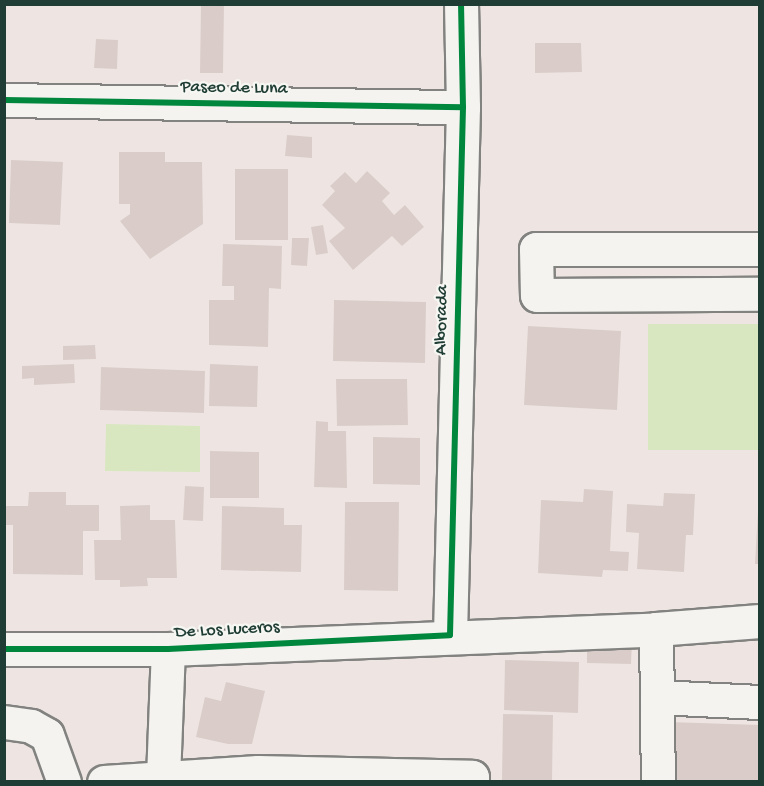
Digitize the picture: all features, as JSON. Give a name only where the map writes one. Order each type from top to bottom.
[{"type":"street","name":"Alborada","points":[[450,635],[463,107],[461,4]]},
{"type":"street","name":"Paseo de Luna","points":[[4,100],[463,107]]},
{"type":"street","points":[[759,249],[536,249],[537,295],[759,294]]},
{"type":"street","name":"De Los Luceros","points":[[4,648],[168,650],[450,635],[656,629],[759,621]]},
{"type":"street","points":[[656,629],[658,782]]},
{"type":"street","points":[[163,778],[168,650]]},
{"type":"street","points":[[657,697],[759,702]]},
{"type":"street","points":[[4,722],[32,726],[47,735],[64,782]]},
{"type":"street","points":[[104,782],[163,778],[258,777],[472,777],[472,782]]},
{"type":"green space","points":[[648,324],[759,324],[759,450],[648,450]]},
{"type":"green space","points":[[106,424],[200,426],[200,472],[105,471]]},
{"type":"building","points":[[201,4],[224,4],[223,73],[200,73]]},
{"type":"building","points":[[96,39],[118,40],[117,69],[94,68]]},
{"type":"building","points":[[535,43],[581,43],[582,72],[535,73]]},
{"type":"building","points":[[287,135],[312,137],[312,158],[285,156]]},
{"type":"building","points":[[119,152],[165,152],[165,162],[202,162],[203,224],[150,259],[120,221],[130,214],[130,204],[119,204]]},
{"type":"building","points":[[11,160],[63,162],[60,225],[9,223]]},
{"type":"building","points":[[235,169],[288,169],[288,240],[235,240]]},
{"type":"building","points":[[367,171],[390,193],[382,201],[394,215],[405,205],[424,227],[402,246],[392,236],[353,270],[329,241],[345,228],[322,205],[335,191],[330,186],[345,172],[356,183]]},
{"type":"building","points":[[323,225],[328,253],[316,255],[311,227]]},
{"type":"building","points":[[292,238],[309,238],[307,266],[291,265]]},
{"type":"building","points":[[223,244],[282,246],[281,289],[269,288],[268,347],[209,345],[209,300],[234,300],[234,286],[222,286]]},
{"type":"building","points":[[334,300],[426,302],[425,363],[333,361]]},
{"type":"building","points":[[528,326],[621,331],[617,410],[524,405]]},
{"type":"building","points":[[95,345],[96,359],[63,360],[63,346]]},
{"type":"building","points":[[74,364],[75,383],[34,385],[34,378],[22,379],[22,366]]},
{"type":"building","points":[[210,364],[258,366],[257,407],[209,406]]},
{"type":"building","points":[[101,367],[205,371],[204,413],[100,410]]},
{"type":"building","points":[[336,379],[407,379],[408,425],[337,426]]},
{"type":"building","points":[[316,421],[328,422],[328,431],[346,431],[347,488],[314,487]]},
{"type":"building","points":[[373,437],[420,438],[420,485],[373,484]]},
{"type":"building","points":[[210,451],[259,452],[259,498],[210,498]]},
{"type":"building","points":[[185,486],[204,487],[203,521],[183,520]]},
{"type":"building","points":[[584,489],[613,491],[610,551],[629,552],[628,571],[603,570],[602,577],[538,573],[541,500],[583,502]]},
{"type":"building","points":[[29,492],[66,492],[66,505],[99,505],[99,531],[83,531],[83,575],[13,574],[13,525],[4,525],[4,506],[28,506]]},
{"type":"building","points":[[664,493],[695,494],[693,535],[686,535],[684,572],[637,569],[639,533],[626,532],[627,504],[663,506]]},
{"type":"building","points":[[345,502],[399,502],[398,591],[344,590]]},
{"type":"building","points":[[150,505],[150,520],[175,520],[177,578],[147,578],[148,586],[120,587],[120,580],[95,580],[94,540],[121,540],[120,506]]},
{"type":"building","points":[[222,506],[284,508],[284,525],[302,525],[301,572],[221,570]]},
{"type":"building","points":[[758,511],[760,511],[760,564],[755,564]]},
{"type":"building","points":[[587,640],[632,641],[631,664],[587,663]]},
{"type":"building","points":[[505,660],[579,662],[578,713],[504,710]]},
{"type":"building","points":[[226,682],[265,691],[252,744],[228,744],[196,737],[205,697],[221,701]]},
{"type":"building","points":[[503,714],[553,715],[552,781],[502,780]]},
{"type":"building","points":[[669,722],[760,725],[760,782],[667,782]]},
{"type":"cycle path","points":[[4,649],[168,649],[450,635],[463,107],[461,4]]},
{"type":"cycle path","points":[[4,100],[463,107]]}]
